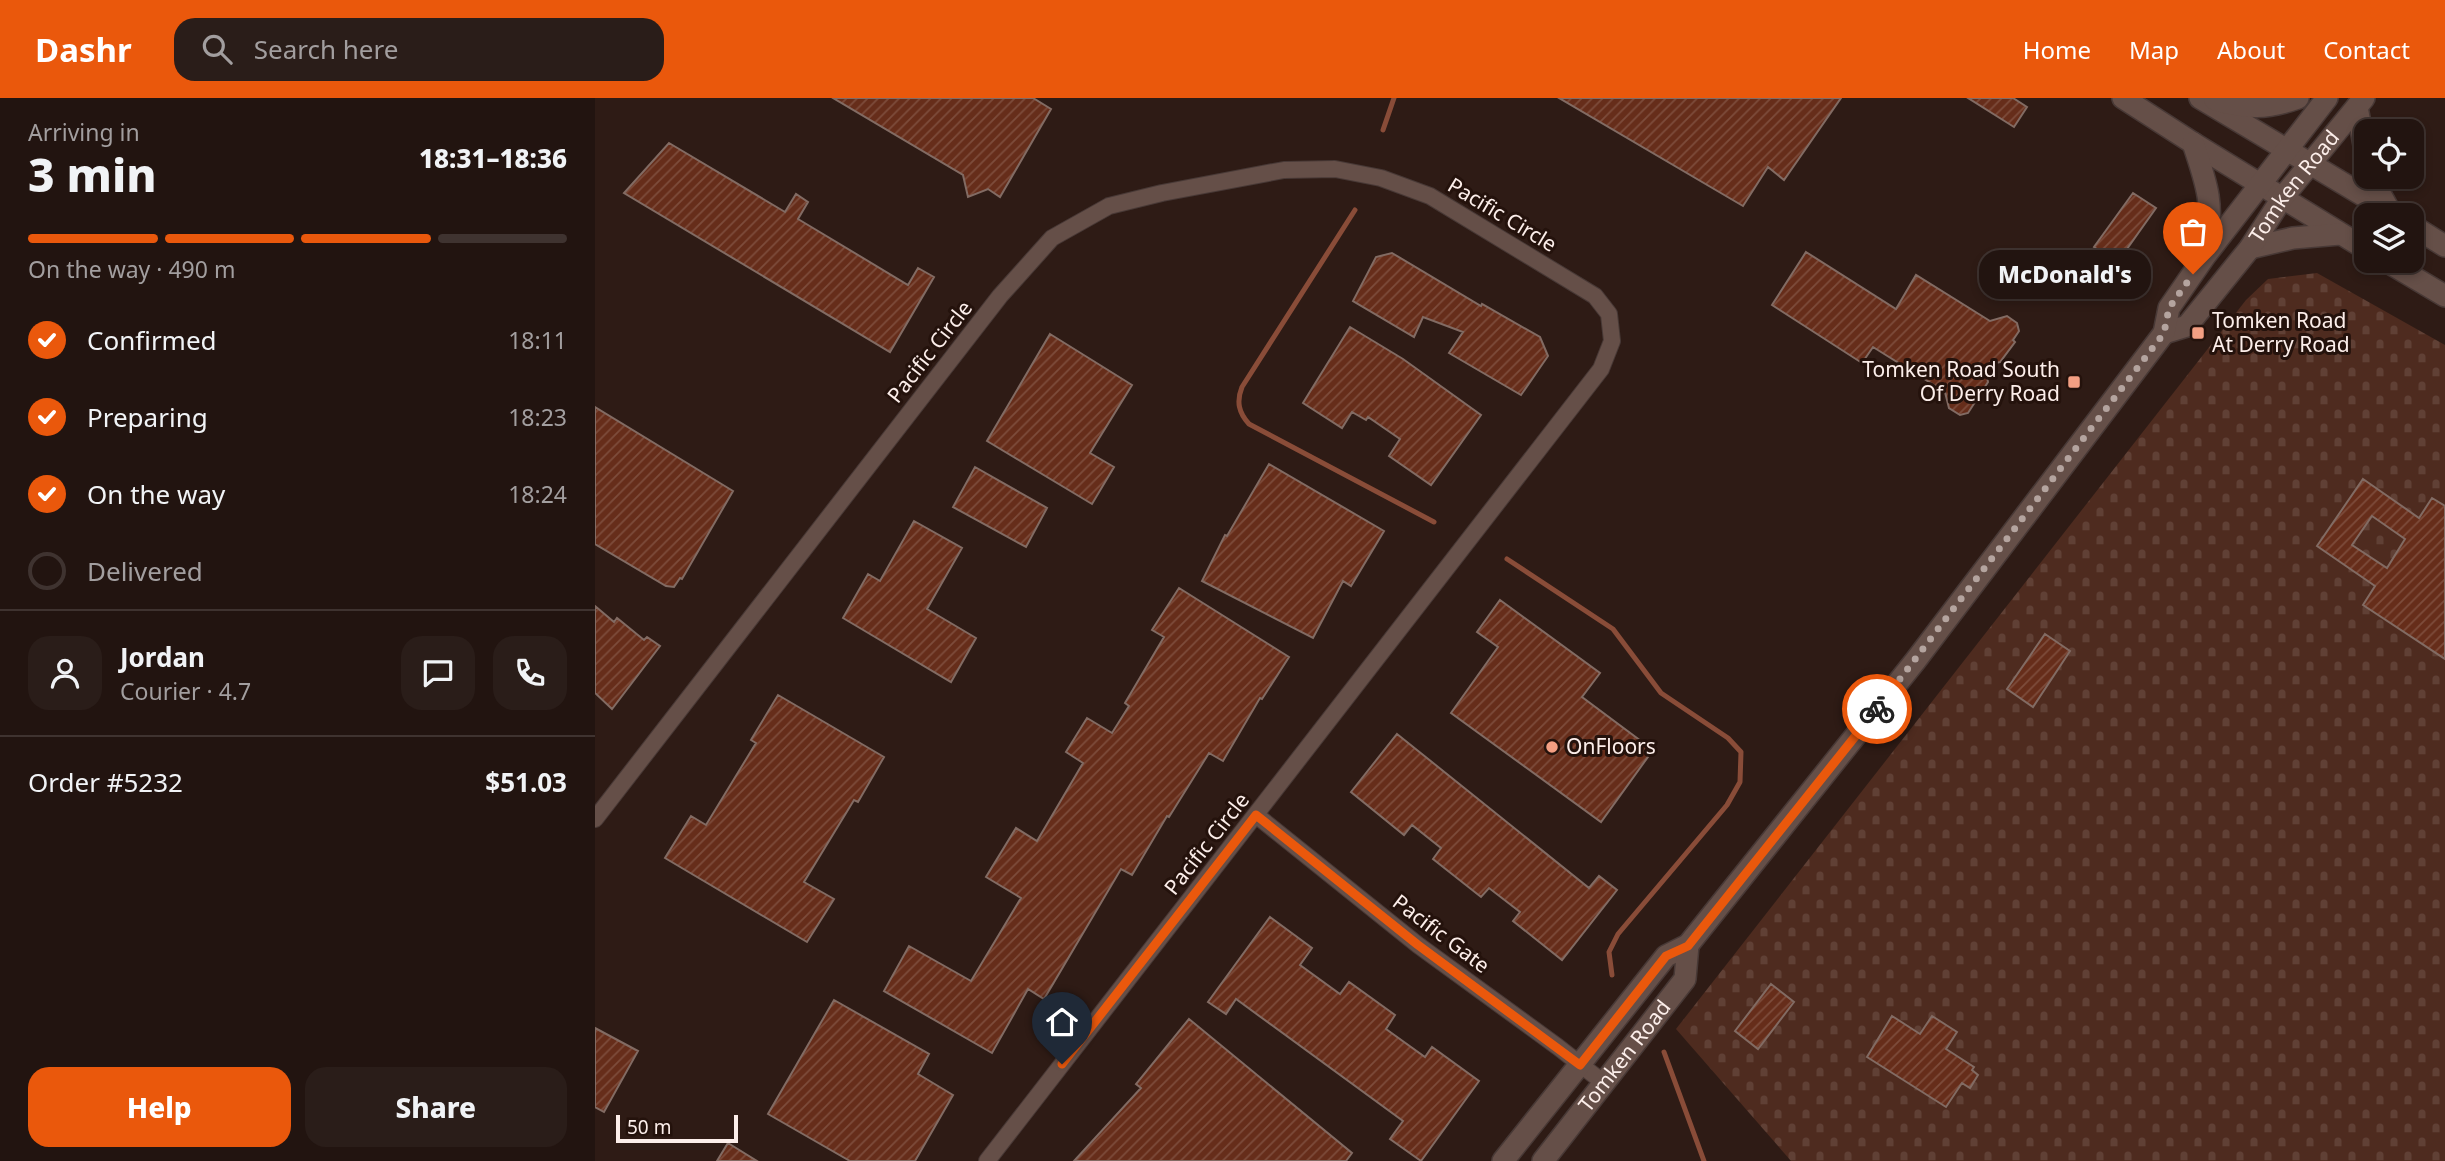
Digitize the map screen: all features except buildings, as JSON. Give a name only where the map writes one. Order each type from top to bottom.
[{"type":"main road","points":[[2123,98],[2354,242]]},
{"type":"main road","points":[[2200,98],[2376,203]]},
{"type":"main road","points":[[2207,98],[2238,107],[2269,107],[2298,98]]},
{"type":"main road","name":"Tomken Road","points":[[1503,1161],[1666,956],[1688,946],[1916,660],[2164,333],[2169,308],[2205,256],[2327,98]]},
{"type":"main road","name":"Tomken Road","points":[[2164,333],[2187,326],[2250,248],[2283,197],[2360,103]]},
{"type":"main road","points":[[2193,143],[2202,168],[2211,209],[2205,256]]},
{"type":"main road","points":[[2424,233],[2445,246]]},
{"type":"main road","points":[[2250,248],[2293,238],[2340,234]]},
{"type":"main road","points":[[2406,273],[2445,296]]},
{"type":"main road","name":"Tomken Road","points":[[1543,1161],[1685,979],[1688,946]]},
{"type":"street","name":"Pacific Circle","points":[[595,819],[1000,296],[1052,238],[1109,206],[1284,170],[1335,169],[1381,178],[1430,196],[1595,296],[1609,314],[1612,341],[1601,369],[987,1161]]},
{"type":"street","name":"Pacific Gate","points":[[1256,815],[1418,945],[1604,1083]]},
{"type":"green space","points":[[2317,273],[2445,345],[2445,1161],[1791,1161],[1676,1029],[2246,300],[2268,279]]},
{"type":"waterway","points":[[1383,130],[1394,98]]},
{"type":"waterway","points":[[1355,210],[1242,387],[1239,407],[1249,424],[1434,522]]},
{"type":"waterway","points":[[1507,559],[1613,629],[1661,693],[1728,738],[1741,752],[1740,782],[1727,805],[1618,934],[1609,952],[1612,975]]},
{"type":"waterway","points":[[1664,1052],[1704,1161]]},
{"type":"way so far","points":[[1877,709],[2164,333],[2169,308],[2193,274]]},
{"type":"place","name":"McDonald's","points":[[2193,274]]},
{"type":"place","name":"Tomken Road At Derry Road","points":[[2198,333]]},
{"type":"place","name":"Tomken Road South Of Derry Road","points":[[2074,382]]},
{"type":"place","name":"OnFloors","points":[[1552,747]]},
{"type":"route","points":[[1062,1064],[1256,815],[1418,945],[1580,1065],[1666,956],[1688,946],[1877,709]]}]
